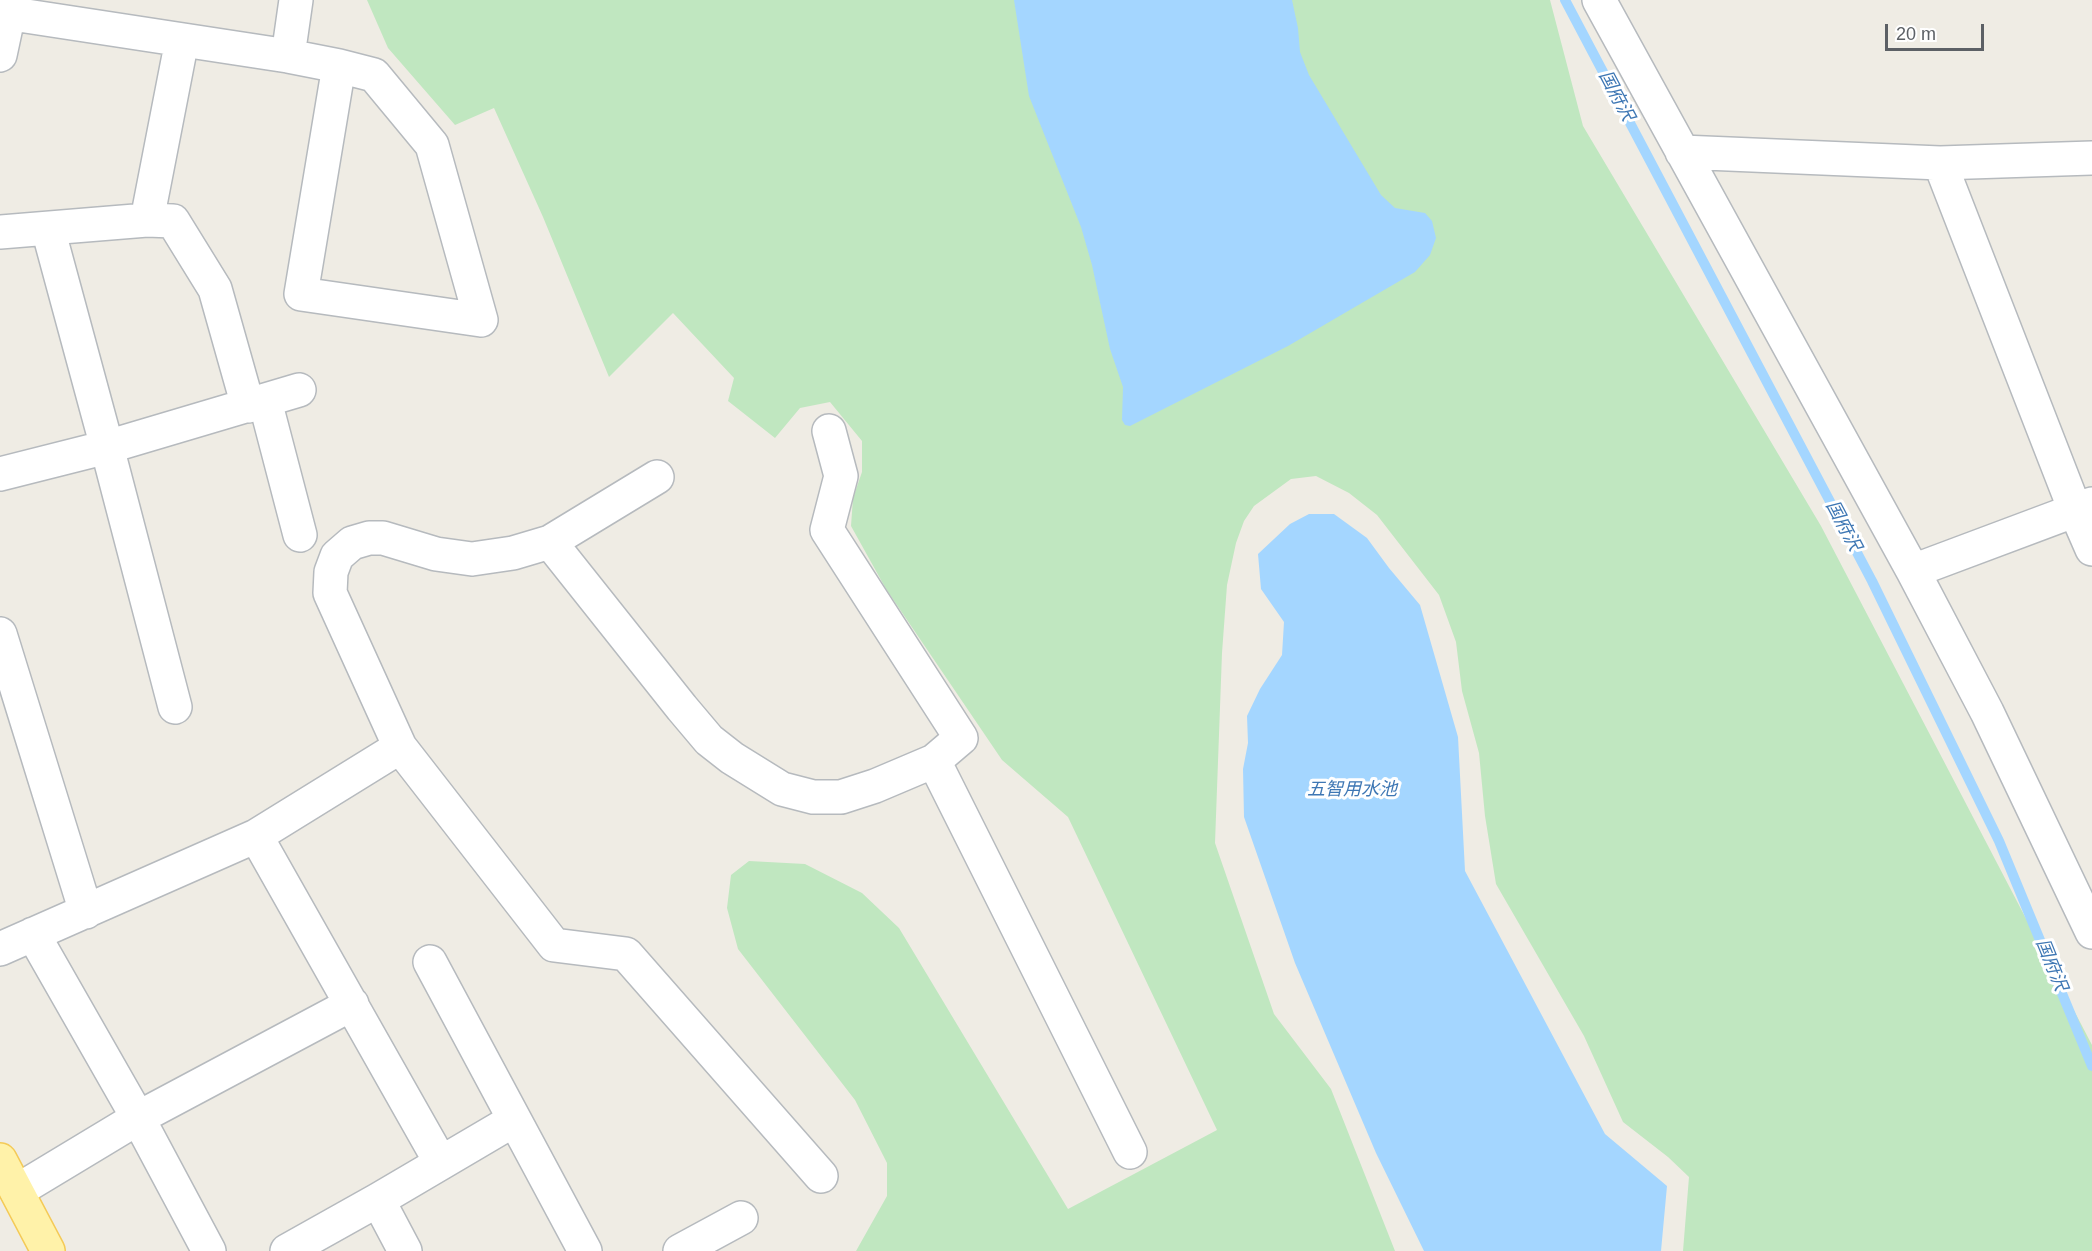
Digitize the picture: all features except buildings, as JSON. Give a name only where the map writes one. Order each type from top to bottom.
[{"type":"main road","points":[[0,1160],[48,1251]]},
{"type":"street","points":[[288,56],[296,0]]},
{"type":"street","points":[[1599,0],[1913,571],[1987,712],[2092,932]]},
{"type":"street","points":[[0,55],[4,13],[288,56],[339,66],[374,75],[432,146],[481,320],[301,294],[339,66]]},
{"type":"street","points":[[147,220],[182,40]]},
{"type":"street","points":[[1682,152],[1940,163],[2092,158]]},
{"type":"street","points":[[1940,163],[2084,507],[2092,549]]},
{"type":"street","points":[[0,232],[48,230],[147,220],[173,221],[215,289],[257,403],[300,535]]},
{"type":"street","points":[[48,230],[175,707]]},
{"type":"street","points":[[0,474],[107,447],[299,390]]},
{"type":"street","points":[[550,542],[709,740],[732,758],[782,789],[813,797],[841,797],[875,786],[934,761],[961,738],[827,530],[841,476],[829,432]]},
{"type":"street","points":[[657,477],[550,542],[513,553],[472,559],[436,554],[383,538],[369,538],[352,543],[337,556],[331,572],[330,592],[400,747],[554,945],[626,954],[821,1176]]},
{"type":"street","points":[[1913,571],[2084,507]]},
{"type":"street","points":[[0,634],[86,912]]},
{"type":"street","points":[[0,949],[256,836],[400,747]]},
{"type":"street","points":[[934,761],[1130,1152]]},
{"type":"street","points":[[256,836],[441,1163]]},
{"type":"street","points":[[33,934],[138,1118],[209,1251]]},
{"type":"street","points":[[430,962],[585,1251]]},
{"type":"street","points":[[17,1191],[138,1118],[352,1004]]},
{"type":"street","points":[[287,1251],[514,1120]]},
{"type":"street","points":[[378,1200],[405,1251]]},
{"type":"street","points":[[680,1251],[741,1218]]},
{"type":"green space","points":[[367,0],[1550,0],[1583,126],[1821,526],[2092,1045],[2092,1251],[1683,1251],[1689,1177],[1668,1157],[1623,1122],[1584,1036],[1496,884],[1485,816],[1479,753],[1462,691],[1456,642],[1439,595],[1377,515],[1349,493],[1316,476],[1291,479],[1254,506],[1244,521],[1236,543],[1227,585],[1222,653],[1215,843],[1274,1014],[1331,1089],[1395,1251],[856,1251],[887,1196],[887,1163],[855,1100],[738,949],[727,908],[731,875],[749,861],[805,864],[862,893],[899,928],[1068,1209],[1217,1130],[1068,817],[1002,760],[886,589],[851,526],[853,498],[862,472],[862,441],[830,402],[800,408],[775,438],[728,401],[734,378],[673,313],[609,377],[543,217],[494,108],[455,125],[388,48]]},
{"type":"water","points":[[1014,0],[1292,0],[1300,52],[1309,75],[1381,195],[1395,208],[1425,213],[1432,221],[1436,238],[1430,255],[1415,272],[1288,346],[1130,426],[1125,425],[1122,420],[1123,387],[1110,349],[1092,265],[1081,227],[1029,96]]},
{"type":"water","name":"五智用水池","points":[[1309,514],[1334,514],[1367,538],[1420,605],[1458,737],[1465,871],[1605,1134],[1667,1186],[1661,1251],[1424,1251],[1376,1153],[1295,963],[1244,817],[1243,769],[1248,743],[1247,716],[1260,689],[1282,655],[1284,622],[1261,589],[1258,554],[1290,524]]},
{"type":"waterway","name":"国府沢","points":[[1565,0],[1872,581],[1999,841],[2092,1066]]}]
